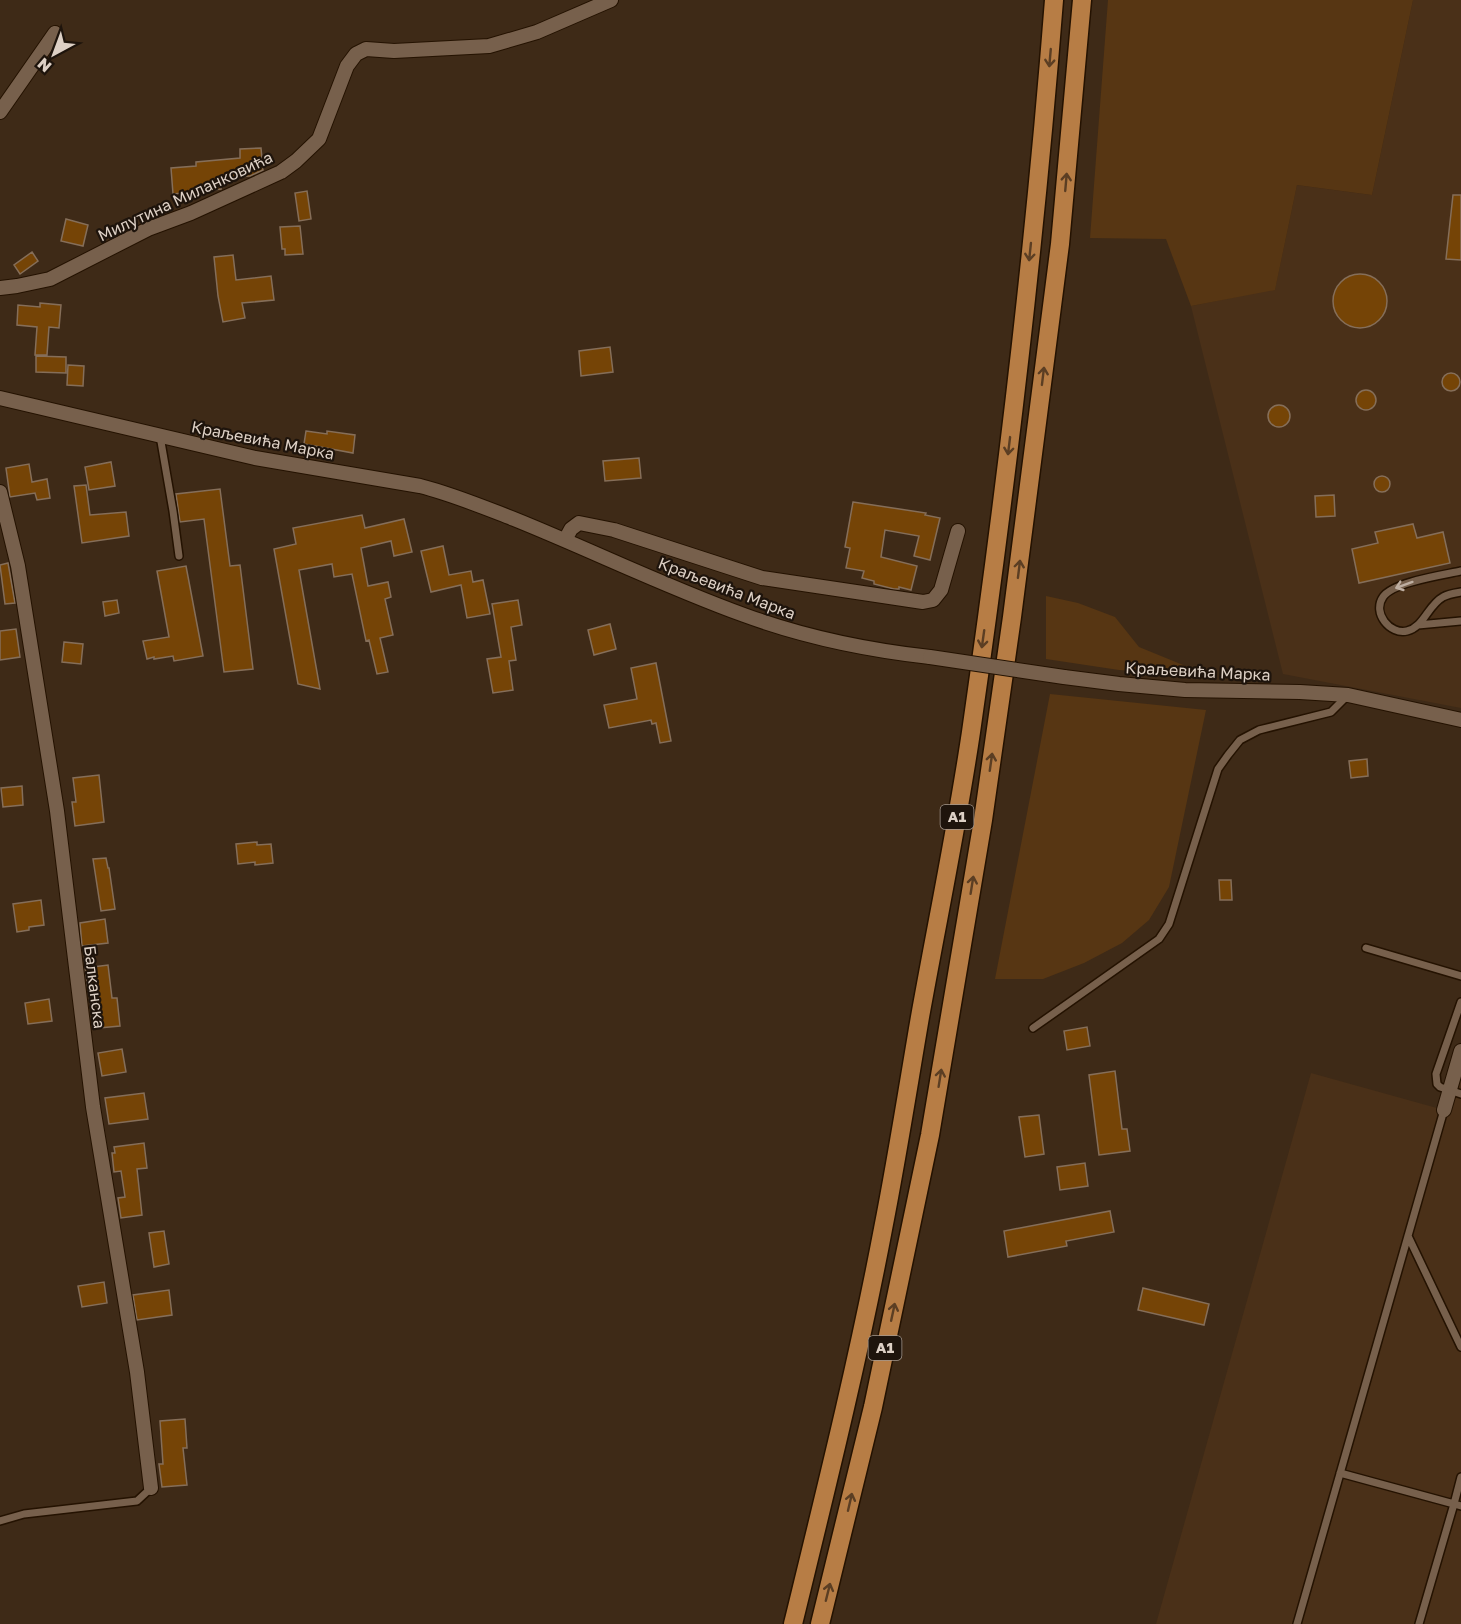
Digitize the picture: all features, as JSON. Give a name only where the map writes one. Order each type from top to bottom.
[{"type":"highway","name":"A1","points":[[793,1624],[845,1408],[883,1230],[971,732],[1011,430],[1054,0]]},
{"type":"highway","name":"A1","points":[[820,1624],[873,1407],[928,1147],[983,820],[1012,617],[1060,244],[1082,0]]},
{"type":"street","name":"Милутина Миланковића","points":[[0,288],[50,279],[148,229],[191,213],[281,172],[319,140],[347,66],[356,54],[366,49],[394,51],[489,46],[537,32],[611,0]]},
{"type":"street","points":[[0,112],[55,33]]},
{"type":"street","name":"Краљевића Марка","points":[[0,398],[255,458],[420,486],[454,496],[565,540],[744,616],[839,642],[883,651],[1119,684],[1185,690],[1348,695],[1461,720]]},
{"type":"street","name":"Балканска","points":[[0,492],[18,566],[57,811],[93,1107],[136,1372],[151,1488]]},
{"type":"street","points":[[565,540],[571,529],[579,523],[614,530],[762,578],[923,602],[933,600],[941,590],[958,531]]},
{"type":"street","points":[[1444,1110],[1455,1092],[1461,1051]]},
{"type":"lane","points":[[160,436],[179,556]]},
{"type":"lane","points":[[1461,571],[1398,586],[1383,597],[1380,613],[1384,621],[1393,629],[1401,632],[1409,631],[1418,625],[1435,603],[1444,596],[1461,592]]},
{"type":"lane","points":[[1418,625],[1461,621]]},
{"type":"lane","points":[[1033,1028],[1159,939],[1169,924],[1218,769],[1240,741],[1259,730],[1331,712],[1348,695]]},
{"type":"lane","points":[[1366,948],[1461,976]]},
{"type":"lane","points":[[1455,1092],[1437,1084],[1436,1074],[1461,1002]]},
{"type":"lane","points":[[1297,1624],[1444,1110]]},
{"type":"lane","points":[[1408,1236],[1461,1347]]},
{"type":"lane","points":[[1340,1473],[1457,1505]]},
{"type":"lane","points":[[1419,1624],[1457,1505],[1461,1477]]},
{"type":"lane","points":[[0,1521],[24,1514],[137,1501],[151,1488]]},
{"type":"shaded area","points":[[1108,0],[1413,0],[1372,195],[1297,185],[1275,290],[1191,306],[1166,239],[1090,238]]},
{"type":"shaded area","points":[[1413,0],[1461,0],[1461,708],[1283,674],[1191,306],[1275,289],[1297,185],[1372,195]]},
{"type":"shaded area","points":[[1046,596],[1078,603],[1115,617],[1139,647],[1210,676],[1119,670],[1046,659]]},
{"type":"shaded area","points":[[1050,694],[1206,710],[1169,887],[1149,920],[1122,943],[1084,963],[1043,979],[995,979]]},
{"type":"shaded area","points":[[1461,1051],[1461,1624],[1156,1624],[1311,1073],[1444,1110]]},
{"type":"building","points":[[261,148],[263,170],[250,176],[220,178],[221,189],[173,194],[171,168],[196,166],[196,162],[240,158],[240,149]]},
{"type":"building","points":[[307,191],[311,219],[299,221],[295,193]]},
{"type":"building","points":[[1453,195],[1461,195],[1461,260],[1446,259]]},
{"type":"building","points":[[66,219],[88,225],[83,246],[61,241]]},
{"type":"building","points":[[300,226],[303,254],[285,255],[285,249],[282,249],[280,227]]},
{"type":"building","points":[[32,252],[38,261],[20,274],[14,265]]},
{"type":"building","points":[[233,255],[236,280],[271,276],[274,300],[242,303],[245,318],[223,322],[214,257]]},
{"type":"building","points":[[1355,274],[1365,274],[1375,278],[1383,286],[1387,301],[1383,316],[1375,324],[1365,328],[1355,328],[1345,324],[1337,316],[1333,306],[1333,296],[1337,286],[1345,278]]},
{"type":"building","points":[[40,303],[61,305],[59,328],[49,327],[47,355],[35,355],[37,327],[17,325],[18,305],[40,307]]},
{"type":"building","points":[[610,347],[613,372],[581,376],[579,351]]},
{"type":"building","points":[[36,356],[66,357],[66,373],[36,372]]},
{"type":"building","points":[[68,365],[84,366],[83,386],[67,385]]},
{"type":"building","points":[[1451,373],[1457,376],[1460,382],[1457,388],[1451,391],[1445,388],[1442,382],[1445,376]]},
{"type":"building","points":[[1366,390],[1373,393],[1376,400],[1373,407],[1366,410],[1359,407],[1356,400],[1359,393]]},
{"type":"building","points":[[1279,405],[1289,412],[1290,416],[1283,426],[1279,427],[1269,420],[1268,416],[1275,406]]},
{"type":"building","points":[[306,431],[355,435],[353,453],[304,444]]},
{"type":"building","points":[[639,458],[641,478],[605,481],[603,461]]},
{"type":"building","points":[[111,462],[115,486],[89,490],[85,467]]},
{"type":"building","points":[[29,464],[32,482],[47,479],[50,498],[37,500],[35,493],[10,497],[6,468]]},
{"type":"building","points":[[1382,476],[1388,478],[1390,484],[1388,490],[1382,492],[1376,490],[1374,484],[1376,478]]},
{"type":"building","points":[[86,485],[90,515],[126,512],[129,536],[82,543],[74,486]]},
{"type":"building","points":[[220,489],[230,566],[240,565],[253,669],[224,672],[204,519],[180,522],[176,494]]},
{"type":"building","points":[[1334,495],[1335,516],[1316,517],[1315,496]]},
{"type":"building","points":[[853,502],[926,513],[925,515],[940,518],[930,560],[914,556],[919,536],[885,530],[881,557],[917,566],[911,590],[874,584],[874,581],[862,578],[864,571],[846,568],[850,548],[845,547]]},
{"type":"building","points":[[362,515],[365,528],[404,519],[412,552],[394,556],[391,541],[361,548],[368,586],[388,582],[391,597],[385,599],[393,635],[380,638],[388,672],[377,674],[369,640],[366,641],[352,574],[334,577],[332,564],[299,570],[320,689],[298,684],[274,549],[296,544],[293,528]]},
{"type":"building","points":[[1413,524],[1417,538],[1443,532],[1450,563],[1359,583],[1352,549],[1378,543],[1375,532]]},
{"type":"building","points":[[443,546],[449,575],[471,571],[473,582],[483,580],[490,614],[467,618],[461,585],[431,592],[421,551]]},
{"type":"building","points":[[8,563],[15,603],[5,604],[0,565]]},
{"type":"building","points":[[186,566],[203,656],[174,661],[173,656],[147,659],[143,641],[169,637],[157,571]]},
{"type":"building","points":[[117,600],[119,613],[105,616],[103,602]]},
{"type":"building","points":[[518,600],[522,625],[511,627],[516,660],[509,661],[513,690],[493,693],[487,659],[501,657],[492,604]]},
{"type":"building","points":[[610,624],[616,649],[594,655],[588,630]]},
{"type":"building","points":[[16,629],[20,657],[0,660],[0,631]]},
{"type":"building","points":[[64,642],[83,644],[81,664],[62,662]]},
{"type":"building","points":[[656,663],[671,741],[660,743],[656,723],[652,724],[651,720],[609,728],[604,705],[637,699],[631,668]]},
{"type":"building","points":[[1367,759],[1368,776],[1351,778],[1349,761]]},
{"type":"building","points":[[99,775],[104,822],[75,826],[72,802],[76,802],[73,778]]},
{"type":"building","points":[[22,786],[23,805],[3,807],[1,788]]},
{"type":"building","points":[[257,842],[257,845],[271,844],[273,863],[238,864],[236,844]]},
{"type":"building","points":[[106,858],[115,909],[101,911],[93,859]]},
{"type":"building","points":[[1219,880],[1231,880],[1232,900],[1220,900]]},
{"type":"building","points":[[41,900],[44,925],[29,927],[29,930],[17,932],[13,904]]},
{"type":"building","points":[[105,919],[108,943],[82,946],[80,923]]},
{"type":"building","points":[[108,965],[112,998],[117,998],[120,1026],[99,1028],[94,990],[88,990],[85,968]]},
{"type":"building","points":[[49,999],[52,1021],[28,1024],[25,1003]]},
{"type":"building","points":[[1087,1027],[1090,1046],[1067,1050],[1064,1031]]},
{"type":"building","points":[[122,1049],[126,1072],[102,1076],[98,1053]]},
{"type":"building","points":[[1115,1071],[1122,1129],[1127,1129],[1130,1151],[1099,1155],[1089,1075]]},
{"type":"building","points":[[144,1093],[148,1119],[109,1124],[105,1098]]},
{"type":"building","points":[[1039,1115],[1044,1154],[1025,1157],[1019,1117]]},
{"type":"building","points":[[144,1143],[147,1168],[137,1169],[142,1215],[121,1218],[118,1198],[125,1197],[121,1171],[114,1172],[112,1153],[115,1153],[114,1147]]},
{"type":"building","points":[[1085,1163],[1088,1186],[1060,1190],[1057,1167]]},
{"type":"building","points":[[1110,1211],[1114,1232],[1066,1241],[1067,1246],[1008,1257],[1004,1231]]},
{"type":"building","points":[[164,1231],[169,1264],[154,1267],[149,1233]]},
{"type":"building","points":[[104,1282],[107,1303],[82,1307],[78,1286]]},
{"type":"building","points":[[1143,1288],[1209,1304],[1204,1325],[1138,1310]]},
{"type":"building","points":[[169,1290],[172,1315],[137,1320],[133,1295]]},
{"type":"building","points":[[185,1419],[187,1448],[183,1448],[187,1485],[162,1487],[159,1464],[163,1464],[160,1421]]}]
